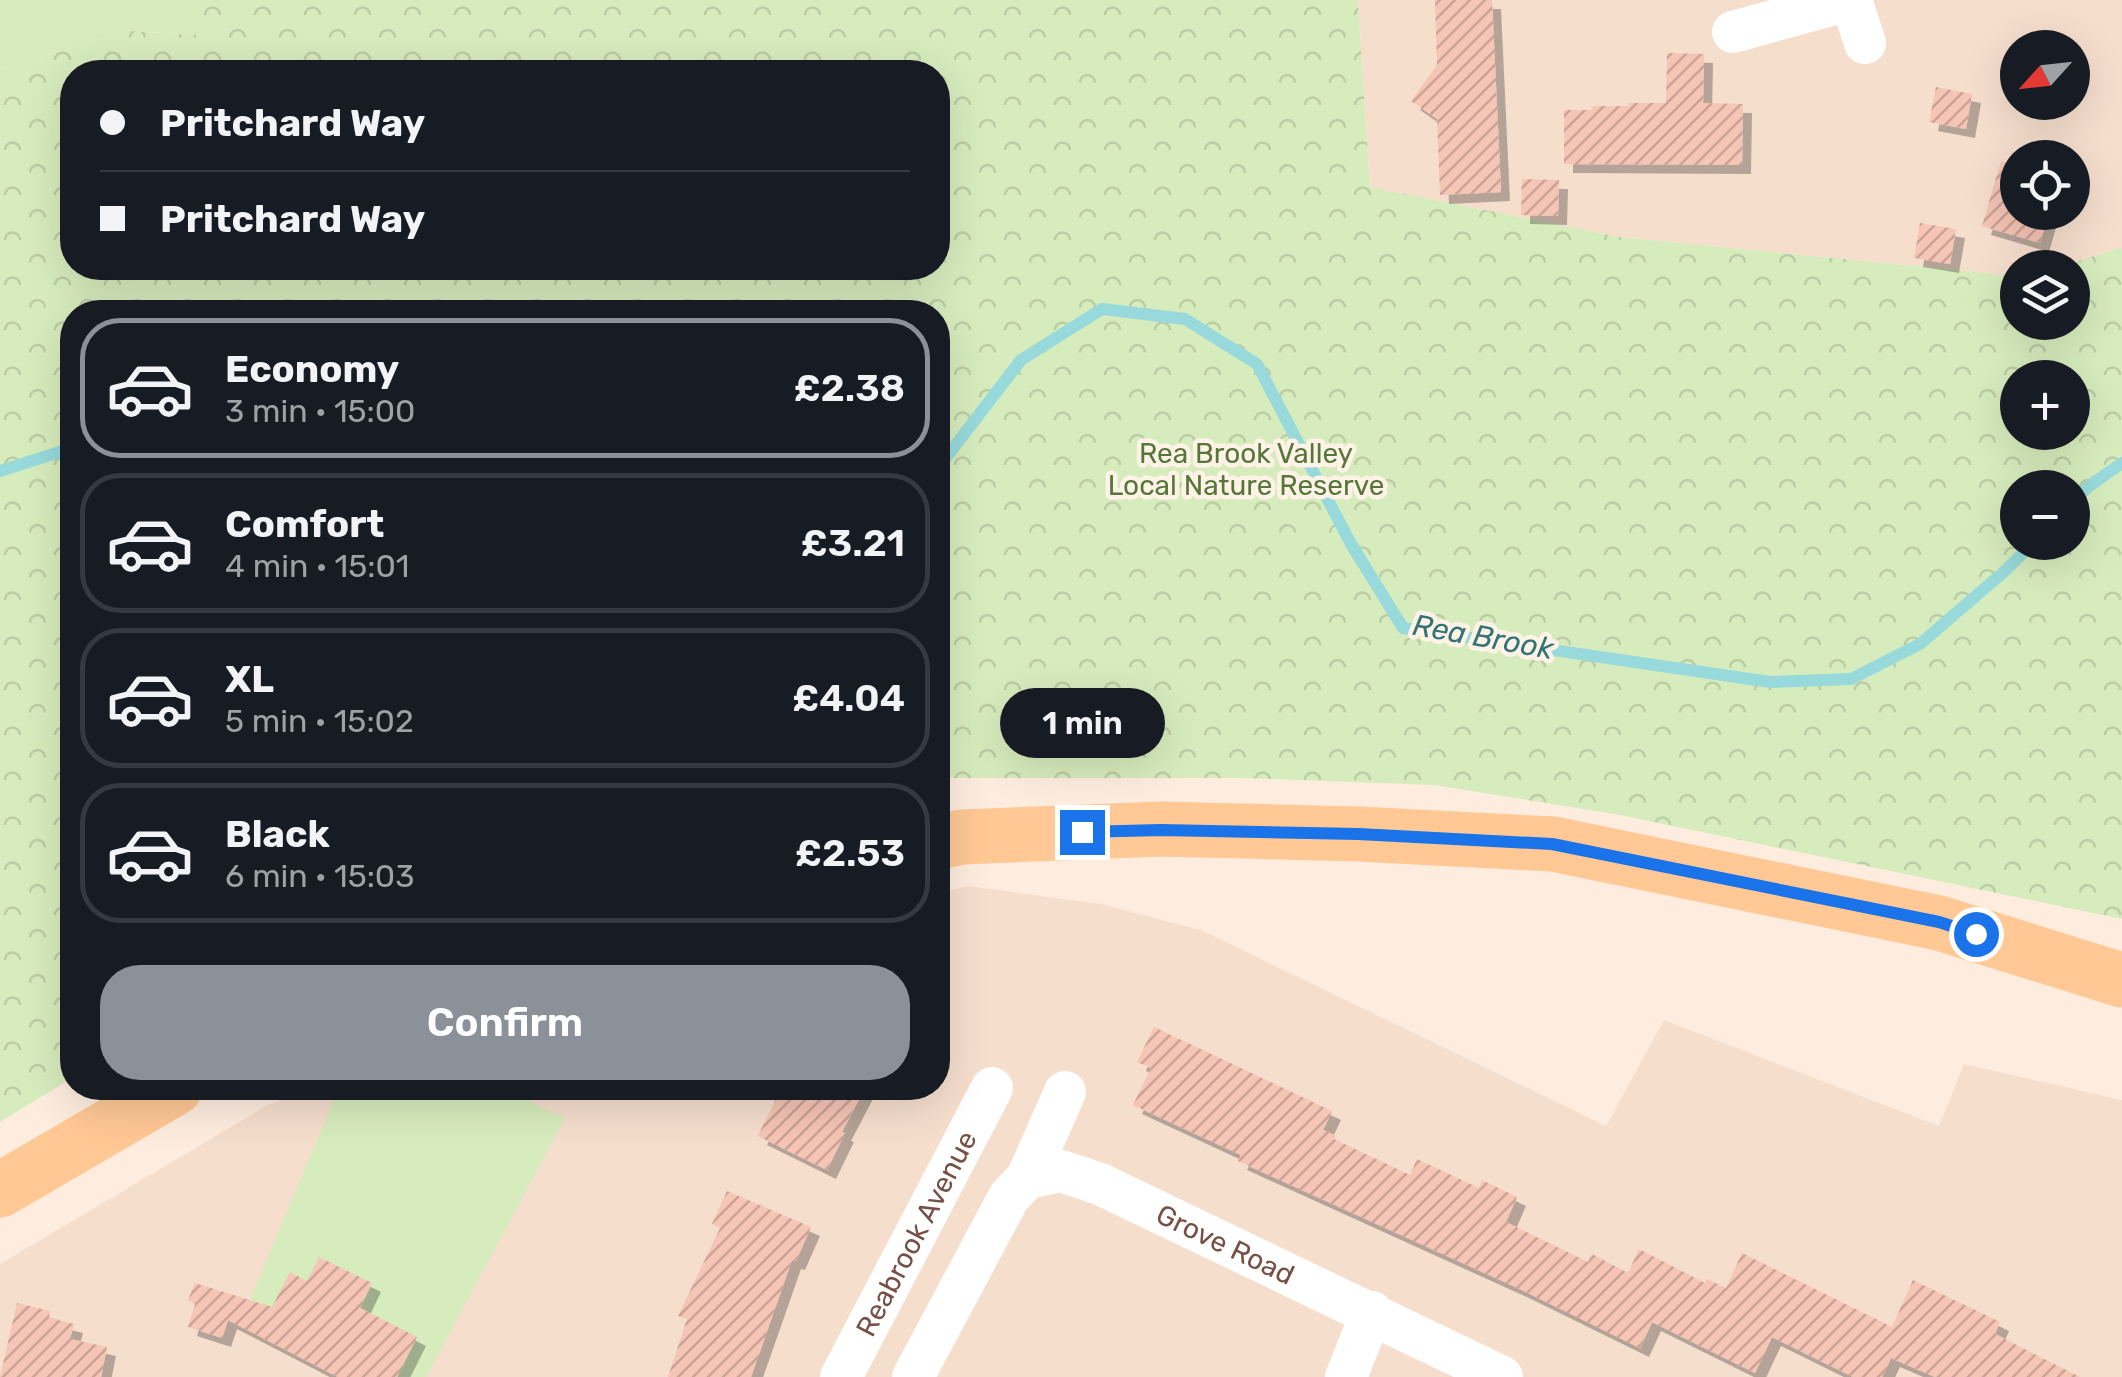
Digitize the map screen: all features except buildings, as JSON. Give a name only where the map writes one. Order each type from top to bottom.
[{"type":"main road","points":[[950,840],[1161,830],[1358,834],[1552,844],[1939,922],[2122,980]]},
{"type":"main road","points":[[0,1190],[154,1100]]},
{"type":"street","points":[[1733,32],[1850,0],[1865,42]]},
{"type":"street","name":"Reabrook Avenue","points":[[841,1377],[992,1088]]},
{"type":"street","points":[[912,1377],[1009,1197],[1027,1178],[1064,1092]]},
{"type":"street","name":"Grove Road","points":[[1027,1178],[1061,1171],[1100,1184],[1502,1377]]},
{"type":"street","points":[[1346,1377],[1372,1312]]},
{"type":"shaded area","points":[[1358,0],[2122,0],[2122,247],[2090,257],[2090,250],[2000,250],[2000,274],[1620,237],[1370,187]]},
{"type":"shaded area","points":[[969,886],[1101,904],[1201,930],[1606,1126],[1664,1020],[1939,1126],[1964,1064],[2122,1100],[2122,1377],[0,1377],[0,1264],[281,1100],[950,1100],[950,890]]},
{"type":"green space","points":[[0,0],[182,0],[195,35],[131,31],[0,69]]},
{"type":"green space","name":"Rea Brook Valley Local Nature Reserve","points":[[182,0],[1358,0],[1370,187],[1620,237],[2000,274],[2000,340],[2090,340],[2090,257],[2122,247],[2122,919],[1620,815],[1434,785],[1241,778],[950,778],[950,300],[60,300],[60,1085],[0,1122],[0,69],[131,31],[195,35]]},
{"type":"green space","points":[[334,1100],[526,1100],[565,1118],[426,1377],[397,1377],[417,1337],[360,1308],[371,1283],[320,1257],[307,1281],[264,1324],[244,1314]]},
{"type":"waterway","name":"Rea Brook","points":[[950,452],[1021,360],[1102,309],[1185,319],[1257,364],[1351,544],[1403,628],[1770,682],[1851,679],[1920,644],[2016,560]]},
{"type":"waterway","name":"Rea Brook","points":[[0,471],[60,452]]},
{"type":"waterway","name":"Rea Brook","points":[[2090,486],[2122,463]]},
{"type":"route","points":[[1082,832],[1358,834],[1552,844],[1939,922],[1976,934]]}]
